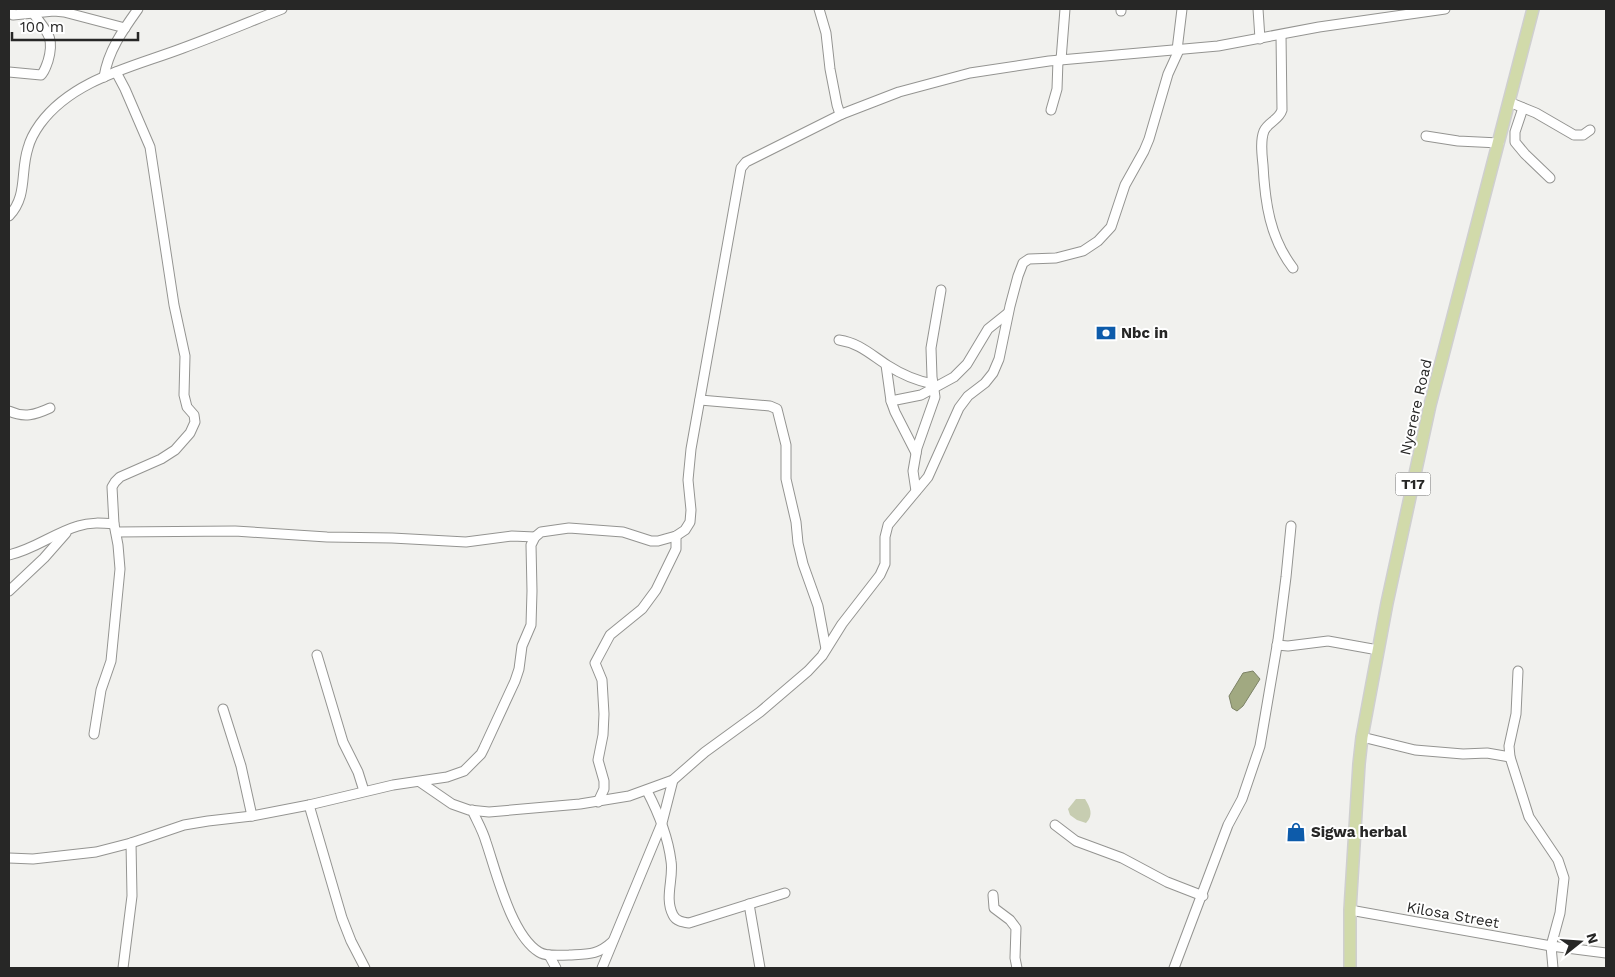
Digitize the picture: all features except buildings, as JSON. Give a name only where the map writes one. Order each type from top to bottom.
[{"type":"main road","name":"Nyerere Road","points":[[1350,968],[1350,910],[1359,764],[1378,650],[1430,405],[1533,9]]},
{"type":"street","points":[[11,9],[13,15],[54,11],[64,12],[125,28]]},
{"type":"street","points":[[104,77],[106,64],[113,47],[138,9]]},
{"type":"street","points":[[9,216],[16,209],[21,197],[27,148],[39,125],[50,112],[76,91],[116,72],[282,9]]},
{"type":"street","points":[[830,9],[820,10],[826,33],[834,89],[839,111],[842,114]]},
{"type":"street","points":[[1051,110],[1057,90],[1065,9]]},
{"type":"street","points":[[420,782],[452,804],[472,810],[489,812],[598,802],[647,791],[673,780],[705,752],[767,706],[808,671],[880,575],[885,564],[888,525],[928,477],[959,408],[968,396],[985,383],[993,373],[999,359],[1008,313],[1023,263],[1029,259],[1056,258],[1084,251],[1111,228],[1125,185],[1144,151],[1168,74],[1178,50],[1182,9]]},
{"type":"street","points":[[1258,9],[1260,39]]},
{"type":"street","points":[[9,858],[33,858],[96,852],[184,825],[252,816],[393,785],[447,778],[464,771],[481,754],[492,734],[519,669],[522,646],[531,625],[531,544],[535,537],[541,532],[569,528],[623,532],[658,541],[676,536],[690,522],[689,466],[741,168],[746,162],[842,114],[879,99],[924,84],[970,73],[1060,60],[1218,46],[1281,36],[1319,27],[1445,9]]},
{"type":"street","points":[[9,72],[41,75],[45,70],[50,53],[51,40],[33,13]]},
{"type":"street","points":[[1281,36],[1282,110],[1280,116],[1264,131],[1262,148],[1263,185],[1265,203],[1277,244],[1293,268]]},
{"type":"street","points":[[94,734],[101,690],[111,661],[120,569],[112,487],[114,482],[120,477],[175,450],[190,433],[195,422],[194,415],[187,407],[184,395],[185,356],[174,305],[150,147],[116,72]]},
{"type":"street","points":[[1509,102],[1536,113],[1574,135],[1583,135],[1590,130]]},
{"type":"street","points":[[1523,108],[1515,132],[1515,142],[1550,178]]},
{"type":"street","points":[[1426,136],[1458,141],[1499,143]]},
{"type":"street","points":[[916,491],[914,471],[916,453],[934,403],[931,348],[941,290]]},
{"type":"street","points":[[891,401],[921,396],[934,386],[960,372],[984,334],[994,323],[1008,313]]},
{"type":"street","points":[[839,340],[851,342],[863,348],[886,365],[934,386]]},
{"type":"street","points":[[886,365],[891,401],[916,453]]},
{"type":"street","points":[[700,400],[770,406],[777,409],[786,445],[786,479],[796,522],[798,543],[803,564],[818,606],[826,649]]},
{"type":"street","points":[[9,411],[20,416],[27,416],[38,414],[50,408]]},
{"type":"street","points":[[9,555],[30,549],[69,529],[87,524],[115,528],[466,542],[512,536],[535,537]]},
{"type":"street","points":[[1174,968],[1203,896],[1228,825],[1242,799],[1260,746],[1277,645],[1291,526]]},
{"type":"street","points":[[9,591],[44,558],[69,529]]},
{"type":"street","points":[[598,802],[604,789],[604,781],[598,760],[603,736],[604,714],[602,680],[595,663],[610,635],[642,609],[656,590],[676,549],[676,536]]},
{"type":"street","points":[[1277,645],[1288,646],[1328,640],[1378,650]]},
{"type":"street","points":[[317,655],[344,742],[358,772],[364,791]]},
{"type":"street","points":[[1518,672],[1516,714],[1510,756],[1529,816],[1558,860],[1564,878],[1560,913],[1551,946],[1553,968]]},
{"type":"street","points":[[223,709],[241,766],[252,816]]},
{"type":"street","points":[[1362,738],[1415,750],[1464,754],[1488,753],[1510,756]]},
{"type":"street","points":[[602,968],[662,823],[673,780]]},
{"type":"street","points":[[647,791],[662,823],[671,861],[669,905],[673,916],[680,922],[689,923],[785,893]]},
{"type":"street","points":[[309,805],[342,918],[365,968]]},
{"type":"street","points":[[472,810],[486,841],[508,906],[519,929],[530,945],[540,953],[549,955],[594,953],[603,950],[612,942]]},
{"type":"street","points":[[1056,825],[1076,842],[1122,858],[1167,882],[1203,896]]},
{"type":"street","points":[[123,968],[132,896],[130,843]]},
{"type":"street","points":[[993,895],[994,908],[1010,920],[1016,928],[1015,958],[1017,968]]},
{"type":"street","points":[[749,904],[760,968]]},
{"type":"street","name":"Kilosa Street","points":[[1350,910],[1551,946],[1606,953]]},
{"type":"street","points":[[549,955],[556,968]]},
{"type":"shaded area","points":[[1253,671],[1260,679],[1243,706],[1237,711],[1232,708],[1229,696],[1243,673]]},
{"type":"shaded area","points":[[1076,799],[1085,799],[1088,805],[1091,814],[1086,823],[1070,815],[1068,809]]},
{"type":"place","name":"Nbc in","points":[[1106,333]]},
{"type":"place","name":"Sigwa herbal","points":[[1296,832]]}]
